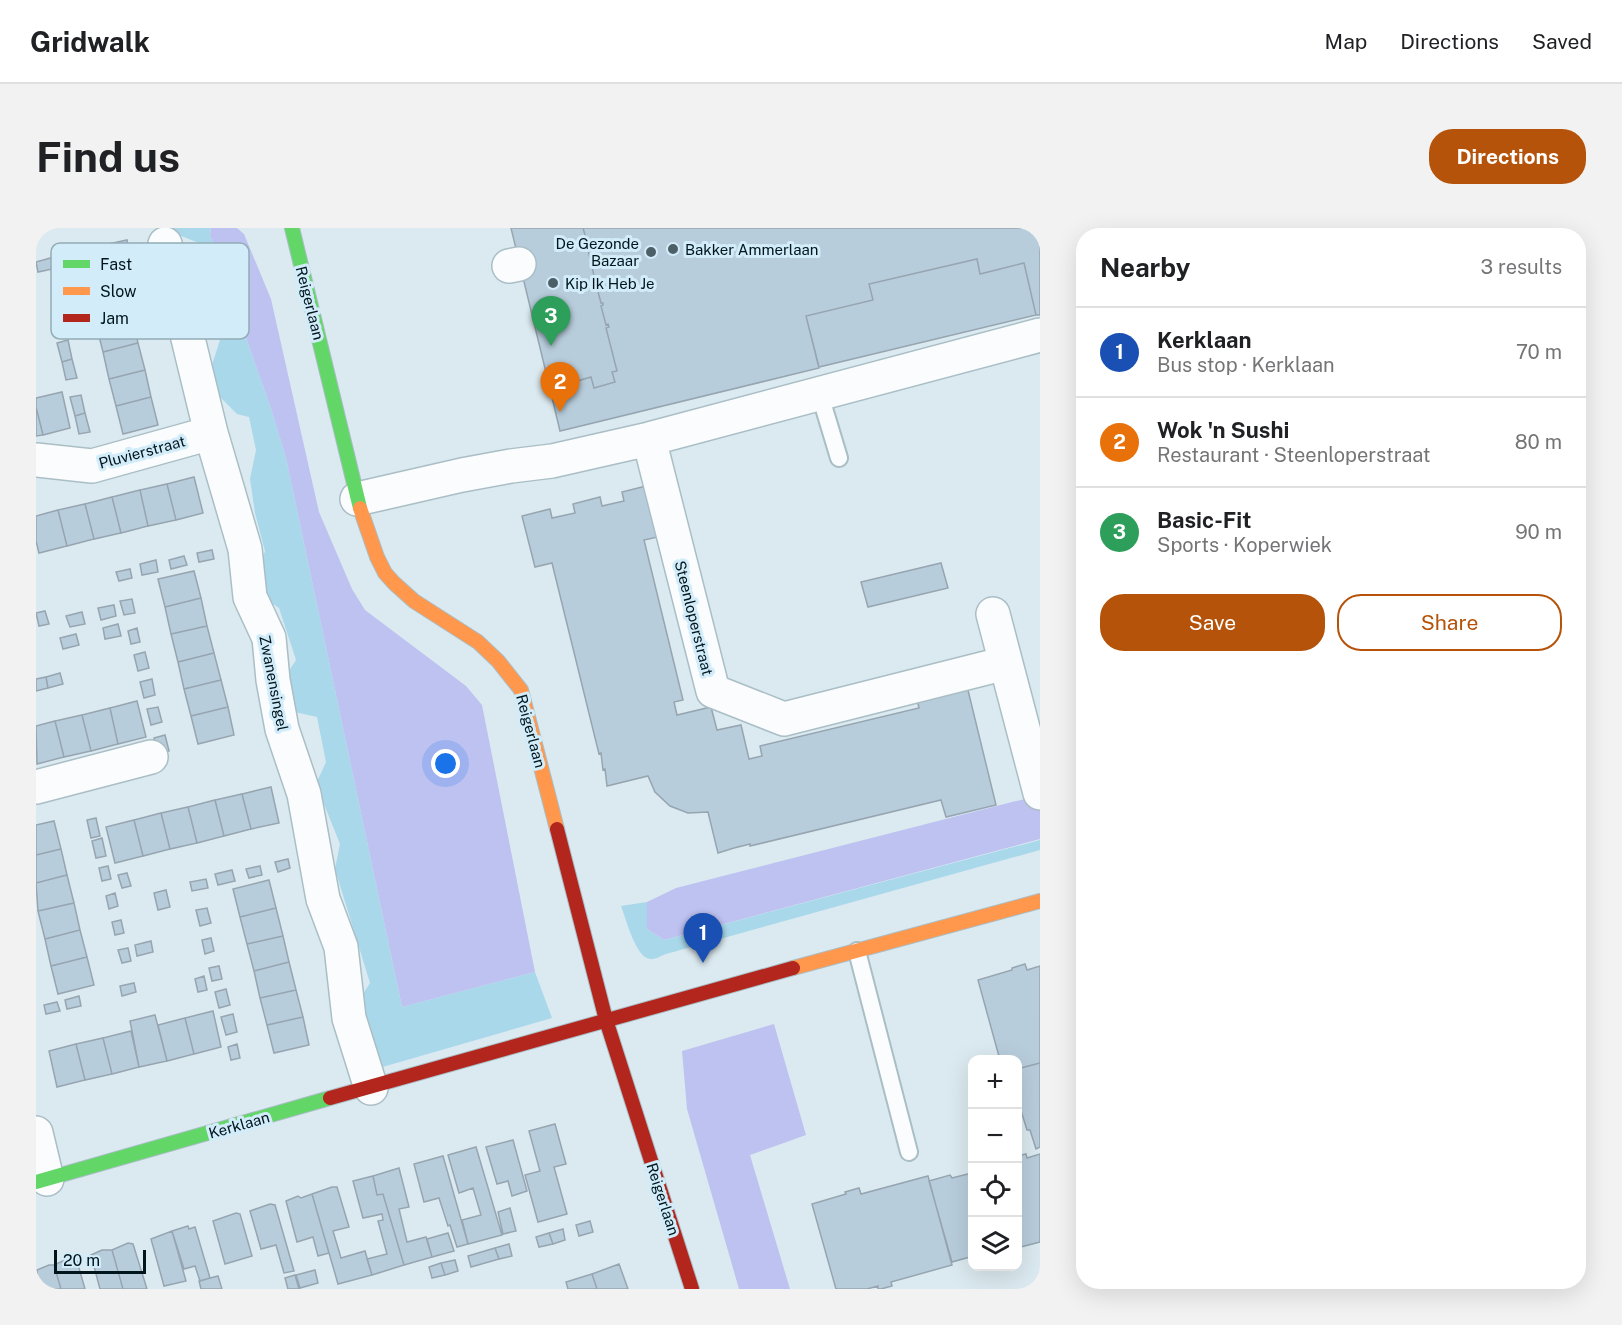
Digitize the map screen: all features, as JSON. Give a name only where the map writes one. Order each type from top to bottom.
[{"type":"street","name":"Reigerlaan","points":[[292,228],[357,499],[370,539],[385,572],[404,592],[433,614],[472,637],[503,665],[521,690],[606,1020],[692,1289]]},
{"type":"street","points":[[357,499],[462,475],[552,461],[650,439],[1040,335]]},
{"type":"street","name":"Zwanensingel","points":[[188,339],[211,433],[245,549],[250,597],[268,638],[282,729],[304,794],[323,899],[341,947],[349,1018],[371,1088]]},
{"type":"street","name":"Pluvierstraat","points":[[36,460],[92,466],[211,433]]},
{"type":"street","name":"Steenloperstraat","points":[[650,439],[713,691],[783,719],[990,667]]},
{"type":"street","points":[[993,614],[1039,790]]},
{"type":"street","points":[[36,787],[151,757]]},
{"type":"street","name":"Kerklaan","points":[[42,1180],[711,990],[1040,901]]},
{"type":"street","points":[[36,1133],[42,1180]]},
{"type":"lane","points":[[820,394],[839,458]]},
{"type":"lane","points":[[857,951],[909,1152]]},
{"type":"shaded area","points":[[161,228],[211,228],[210,235],[213,243],[199,243]]},
{"type":"shaded area","points":[[211,228],[237,228],[244,234],[248,243],[213,243],[210,235]]},
{"type":"shaded area","points":[[249,246],[271,299],[319,512],[352,589],[365,610],[466,686],[482,705],[535,972],[402,1007],[286,458],[246,339],[249,339]]},
{"type":"shaded area","points":[[246,339],[286,458],[402,1007],[535,972],[552,1018],[379,1068],[359,1000],[370,983],[335,869],[340,844],[316,784],[326,762],[317,717],[290,711],[283,680],[296,660],[279,608],[264,598],[256,576],[265,551],[255,513],[250,479],[256,450],[249,417],[237,414],[212,389],[211,368],[220,340]]},
{"type":"shaded area","points":[[1040,795],[1040,839],[664,940],[647,929],[647,902],[676,888]]},
{"type":"shaded area","points":[[1040,840],[1040,850],[654,959],[646,958],[636,946],[621,906],[647,902],[647,929],[664,940]]},
{"type":"shaded area","points":[[774,1024],[806,1135],[750,1155],[790,1289],[739,1289],[687,1109],[682,1051]]},
{"type":"building","points":[[511,228],[583,228],[590,258],[592,258],[595,281],[598,281],[596,284],[601,303],[603,303],[601,306],[606,325],[608,324],[609,327],[606,328],[617,371],[612,372],[615,382],[594,388],[591,377],[550,389]]},
{"type":"building","points":[[583,228],[1040,228],[1040,315],[1036,315],[1024,263],[980,274],[977,259],[869,284],[873,300],[806,316],[819,368],[560,431],[550,389],[591,377],[594,388],[615,382],[612,372],[617,371],[606,328],[609,327],[608,324],[606,325],[601,306],[603,303],[601,303],[596,284],[598,281],[595,281],[592,258],[590,258]]},
{"type":"building","points":[[51,258],[51,269],[38,272],[36,262]]},
{"type":"building","points":[[977,259],[980,274],[1024,263],[1036,315],[819,367],[806,316],[873,300],[869,284]]},
{"type":"building","points":[[100,339],[137,339],[138,343],[103,352]]},
{"type":"building","points":[[68,340],[72,359],[62,362],[57,343]]},
{"type":"building","points":[[138,343],[145,370],[109,379],[103,352]]},
{"type":"building","points":[[72,359],[77,378],[66,380],[62,362]]},
{"type":"building","points":[[145,370],[151,397],[116,406],[109,379]]},
{"type":"building","points":[[62,392],[70,428],[43,435],[36,398]]},
{"type":"building","points":[[81,395],[85,413],[75,416],[70,397]]},
{"type":"building","points":[[151,397],[158,425],[123,434],[116,406]]},
{"type":"building","points":[[36,407],[43,435],[36,436]]},
{"type":"building","points":[[85,413],[90,432],[79,434],[75,416]]},
{"type":"building","points":[[194,477],[203,513],[176,520],[167,484]]},
{"type":"building","points":[[167,484],[176,520],[148,526],[140,490]]},
{"type":"building","points":[[650,485],[662,536],[644,540],[683,700],[674,702],[677,715],[711,707],[717,730],[741,725],[749,759],[762,756],[760,746],[919,708],[915,690],[965,678],[996,805],[946,817],[941,800],[718,853],[708,812],[688,813],[670,806],[655,792],[648,776],[607,786],[605,769],[603,770],[601,753],[599,754],[552,563],[535,567],[522,516],[550,509],[552,518],[575,513],[573,504],[600,497],[602,506],[624,501],[622,492]]},
{"type":"building","points":[[140,490],[148,526],[121,533],[112,497]]},
{"type":"building","points":[[112,497],[121,533],[94,539],[85,504]]},
{"type":"building","points":[[85,504],[94,539],[67,546],[58,510]]},
{"type":"building","points":[[58,510],[67,546],[39,553],[36,541],[36,516]]},
{"type":"building","points":[[212,550],[214,559],[199,562],[197,553]]},
{"type":"building","points":[[184,556],[187,565],[171,569],[169,560]]},
{"type":"building","points":[[156,560],[158,572],[142,575],[140,564]]},
{"type":"building","points":[[941,563],[948,588],[868,607],[861,582]]},
{"type":"building","points":[[130,569],[132,578],[119,581],[116,572]]},
{"type":"building","points":[[194,571],[201,598],[165,607],[158,579]]},
{"type":"building","points":[[201,598],[207,626],[171,634],[165,607]]},
{"type":"building","points":[[132,599],[135,613],[124,615],[120,601]]},
{"type":"building","points":[[114,605],[116,616],[101,620],[98,608]]},
{"type":"building","points":[[45,611],[49,624],[39,626],[36,613]]},
{"type":"building","points":[[82,612],[85,624],[70,627],[66,616]]},
{"type":"building","points":[[118,624],[121,636],[105,639],[103,628]]},
{"type":"building","points":[[207,626],[214,653],[178,662],[171,634]]},
{"type":"building","points":[[137,628],[140,642],[131,644],[128,631]]},
{"type":"building","points":[[76,634],[79,645],[63,649],[60,638]]},
{"type":"building","points":[[145,652],[149,668],[138,671],[134,655]]},
{"type":"building","points":[[214,653],[221,680],[184,689],[178,662]]},
{"type":"building","points":[[60,673],[63,684],[48,688],[46,677]]},
{"type":"building","points":[[46,677],[48,688],[36,691],[36,679]]},
{"type":"building","points":[[152,679],[155,695],[144,698],[140,682]]},
{"type":"building","points":[[221,680],[228,707],[191,716],[184,689]]},
{"type":"building","points":[[137,701],[146,737],[118,744],[110,708]]},
{"type":"building","points":[[158,707],[162,722],[151,725],[147,709]]},
{"type":"building","points":[[228,707],[234,735],[198,744],[191,716]]},
{"type":"building","points":[[110,708],[118,744],[91,751],[82,715]]},
{"type":"building","points":[[82,715],[91,751],[64,757],[55,721]]},
{"type":"building","points":[[55,721],[64,757],[37,764],[36,726]]},
{"type":"building","points":[[165,735],[169,751],[158,753],[154,738]]},
{"type":"building","points":[[271,787],[279,823],[251,829],[242,794]]},
{"type":"building","points":[[242,794],[251,829],[224,836],[215,800]]},
{"type":"building","points":[[215,800],[224,836],[197,843],[188,807]]},
{"type":"building","points":[[188,807],[197,843],[170,849],[161,813]]},
{"type":"building","points":[[161,813],[170,849],[143,856],[134,820]]},
{"type":"building","points":[[96,818],[100,836],[91,838],[87,820]]},
{"type":"building","points":[[134,820],[143,856],[115,863],[106,827]]},
{"type":"building","points":[[54,821],[61,849],[36,855],[36,825]]},
{"type":"building","points":[[102,838],[106,856],[96,858],[92,841]]},
{"type":"building","points":[[61,849],[67,875],[36,883],[36,855]]},
{"type":"building","points":[[288,859],[290,868],[278,872],[275,862]]},
{"type":"building","points":[[108,866],[111,879],[102,881],[99,868]]},
{"type":"building","points":[[260,866],[262,875],[249,878],[246,869]]},
{"type":"building","points":[[232,870],[235,881],[218,885],[215,874]]},
{"type":"building","points":[[127,873],[131,886],[122,888],[118,875]]},
{"type":"building","points":[[67,875],[74,903],[38,911],[36,883]]},
{"type":"building","points":[[206,879],[208,888],[192,891],[190,882]]},
{"type":"building","points":[[269,880],[276,908],[240,917],[233,889]]},
{"type":"building","points":[[166,890],[170,907],[158,910],[154,893]]},
{"type":"building","points":[[115,893],[118,906],[109,909],[106,896]]},
{"type":"building","points":[[74,903],[80,930],[45,939],[38,911]]},
{"type":"building","points":[[207,908],[211,923],[200,926],[196,910]]},
{"type":"building","points":[[276,908],[283,936],[247,944],[240,917]]},
{"type":"building","points":[[121,920],[124,933],[115,935],[112,922]]},
{"type":"building","points":[[80,930],[87,957],[51,966],[45,939]]},
{"type":"building","points":[[283,936],[289,962],[254,971],[247,944]]},
{"type":"building","points":[[211,938],[214,951],[205,954],[202,940]]},
{"type":"building","points":[[151,941],[153,952],[137,956],[135,945]]},
{"type":"building","points":[[128,948],[131,961],[122,963],[118,950]]},
{"type":"building","points":[[87,957],[94,985],[58,994],[51,966]]},
{"type":"building","points":[[289,962],[296,990],[260,998],[254,971]]},
{"type":"building","points":[[1025,964],[1027,970],[1040,966],[1040,1063],[1022,1068],[1022,1055],[999,1055],[978,980],[1012,970],[1012,968]]},
{"type":"building","points":[[219,966],[222,979],[212,981],[209,968]]},
{"type":"building","points":[[204,976],[207,990],[198,992],[195,979]]},
{"type":"building","points":[[134,983],[136,992],[122,996],[120,986]]},
{"type":"building","points":[[226,989],[230,1005],[219,1008],[215,992]]},
{"type":"building","points":[[296,990],[303,1017],[267,1025],[260,998]]},
{"type":"building","points":[[79,996],[81,1006],[67,1009],[65,1000]]},
{"type":"building","points":[[57,1002],[60,1011],[46,1014],[44,1005]]},
{"type":"building","points":[[213,1011],[221,1047],[194,1054],[185,1018]]},
{"type":"building","points":[[233,1014],[237,1032],[226,1035],[221,1017]]},
{"type":"building","points":[[155,1015],[167,1061],[139,1067],[130,1021]]},
{"type":"building","points":[[303,1017],[309,1045],[274,1053],[267,1025]]},
{"type":"building","points":[[185,1018],[194,1054],[167,1061],[158,1025]]},
{"type":"building","points":[[131,1031],[139,1067],[112,1074],[103,1038]]},
{"type":"building","points":[[103,1038],[112,1074],[85,1080],[76,1044]]},
{"type":"building","points":[[76,1044],[85,1080],[57,1087],[49,1051]]},
{"type":"building","points":[[237,1044],[240,1058],[231,1060],[228,1047]]},
{"type":"building","points":[[1040,1063],[1040,1147],[1036,1149],[1022,1114],[1022,1068]]},
{"type":"building","points":[[555,1124],[566,1164],[554,1167],[567,1214],[538,1222],[525,1175],[540,1171],[529,1131]]},
{"type":"building","points":[[513,1140],[527,1191],[512,1196],[508,1181],[497,1184],[486,1147]]},
{"type":"building","points":[[476,1147],[502,1235],[468,1244],[462,1220],[481,1215],[473,1188],[459,1193],[448,1155]]},
{"type":"building","points":[[1026,1154],[1027,1158],[1040,1154],[1040,1242],[1022,1247],[1022,1163],[1022,1155]]},
{"type":"building","points":[[443,1156],[468,1244],[457,1247],[439,1198],[424,1202],[414,1164]]},
{"type":"building","points":[[399,1168],[409,1207],[399,1209],[407,1242],[426,1237],[432,1257],[404,1265],[383,1194],[377,1195],[373,1176]]},
{"type":"building","points":[[968,1174],[968,1258],[952,1262],[929,1181],[950,1175],[952,1178]]},
{"type":"building","points":[[373,1176],[377,1195],[383,1194],[404,1265],[372,1275],[367,1259],[387,1254],[378,1221],[383,1220],[382,1214],[363,1218],[353,1181]]},
{"type":"building","points":[[928,1176],[952,1265],[891,1282],[892,1286],[881,1289],[878,1289],[878,1286],[867,1289],[836,1289],[812,1204],[859,1188],[861,1194]]},
{"type":"building","points":[[337,1187],[349,1227],[333,1231],[341,1258],[365,1251],[372,1275],[338,1284],[312,1194]]},
{"type":"building","points":[[312,1194],[329,1253],[318,1256],[313,1237],[297,1242],[286,1201]]},
{"type":"building","points":[[270,1204],[275,1205],[294,1271],[284,1273],[276,1245],[261,1249],[250,1211]]},
{"type":"building","points":[[510,1208],[516,1231],[503,1234],[498,1212]]},
{"type":"building","points":[[236,1213],[240,1214],[252,1256],[225,1264],[213,1221]]},
{"type":"building","points":[[590,1221],[593,1232],[579,1236],[576,1225]]},
{"type":"building","points":[[188,1226],[189,1229],[195,1227],[210,1278],[200,1281],[195,1266],[184,1269],[172,1231]]},
{"type":"building","points":[[563,1229],[565,1240],[553,1244],[549,1233]]},
{"type":"building","points":[[172,1231],[186,1281],[164,1286],[151,1239]]},
{"type":"building","points":[[448,1233],[454,1251],[432,1257],[427,1239]]},
{"type":"building","points":[[549,1233],[553,1244],[539,1247],[536,1237]]},
{"type":"building","points":[[128,1243],[133,1244],[147,1289],[123,1289],[112,1250]]},
{"type":"building","points":[[509,1244],[512,1256],[499,1259],[495,1248]]},
{"type":"building","points":[[495,1248],[499,1259],[471,1267],[468,1256]]},
{"type":"building","points":[[102,1250],[112,1250],[123,1289],[100,1289],[91,1255]]},
{"type":"building","points":[[65,1260],[77,1261],[85,1289],[61,1289],[54,1265]]},
{"type":"building","points":[[455,1260],[458,1271],[445,1275],[441,1263]]},
{"type":"building","points":[[441,1263],[445,1275],[432,1278],[429,1267]]},
{"type":"building","points":[[619,1264],[628,1289],[597,1289],[592,1274]]},
{"type":"building","points":[[54,1265],[61,1289],[37,1289],[37,1270]]},
{"type":"building","points":[[315,1270],[318,1283],[300,1288],[296,1275]]},
{"type":"building","points":[[592,1274],[597,1289],[568,1289],[566,1282]]},
{"type":"building","points":[[295,1275],[299,1289],[288,1289],[285,1278]]},
{"type":"building","points":[[218,1276],[222,1289],[201,1289],[199,1281]]},
{"type":"traffic: fast","points":[[292,228],[360,508]]},
{"type":"traffic: fast","points":[[36,1182],[330,1098]]},
{"type":"traffic: slow","points":[[360,508],[385,573],[414,601],[478,642],[498,661],[521,690],[557,829]]},
{"type":"traffic: slow","points":[[793,968],[1040,901]]},
{"type":"traffic: jam","points":[[557,829],[606,1020],[692,1289]]},
{"type":"traffic: jam","points":[[330,1098],[793,968]]},
{"type":"place","name":"Bakker Ammerlaan","points":[[673,249]]},
{"type":"place","name":"De Gezonde Bazaar","points":[[651,252]]},
{"type":"place","name":"Kip Ik Heb Je","points":[[553,283]]},
{"type":"place","name":"Basic-Fit","points":[[551,346]]},
{"type":"place","name":"Wok 'n Sushi","points":[[560,412]]},
{"type":"place","name":"Kerklaan","points":[[703,963]]}]
